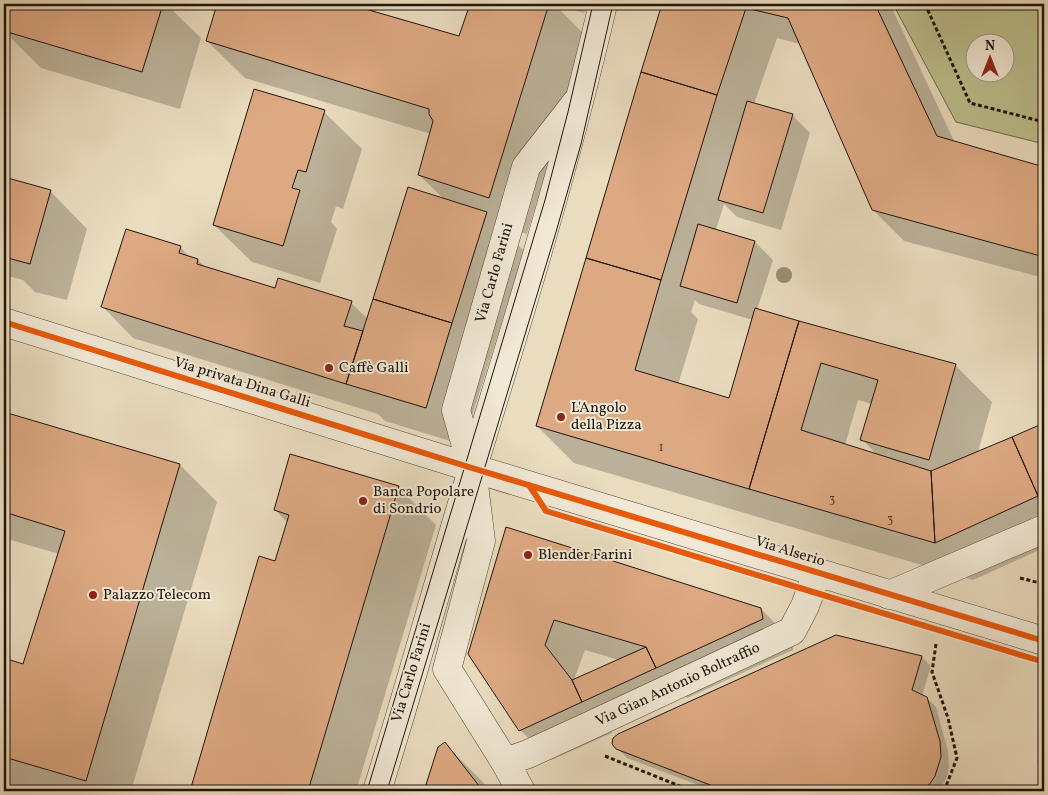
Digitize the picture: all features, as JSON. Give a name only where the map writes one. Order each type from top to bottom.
[{"type":"street","name":"Via Carlo Farini","points":[[377,791],[472,468],[516,328],[583,94],[603,4]]},
{"type":"street","name":"Via privata Dina Galli","points":[[4,322],[472,468]]},
{"type":"street","name":"Via Alserio","points":[[472,468],[1044,641]]},
{"type":"street","points":[[472,468],[481,541],[447,669],[521,791]]},
{"type":"street","points":[[889,595],[1044,529]]},
{"type":"street","name":"Via Gian Antonio Boltraffio","points":[[505,762],[528,754],[792,631],[805,606],[817,573]]},
{"type":"path","points":[[925,4],[970,103],[1044,122]]},
{"type":"path","points":[[940,638],[936,644],[932,672],[948,718],[957,758],[944,791]]},
{"type":"path","points":[[600,754],[692,791]]},
{"type":"green space","points":[[893,4],[1044,4],[1044,144],[956,122]]},
{"type":"building","points":[[10,4],[163,4],[142,72],[4,31],[4,24]]},
{"type":"building","points":[[217,4],[348,4],[459,36],[470,4],[549,4],[489,198],[418,175],[433,121],[429,114],[429,109],[206,41]]},
{"type":"building","points":[[662,4],[875,4],[937,136],[1044,167],[1044,257],[872,210],[788,18],[746,8],[717,95],[641,72]]},
{"type":"building","points":[[641,72],[717,95],[661,280],[586,258]]},
{"type":"building","points":[[254,89],[325,110],[306,172],[298,170],[292,188],[300,190],[283,246],[213,225]]},
{"type":"building","points":[[747,101],[793,114],[763,213],[718,200]]},
{"type":"building","points":[[4,177],[51,190],[30,264],[4,257]]},
{"type":"building","points":[[408,187],[487,212],[452,323],[373,299]]},
{"type":"building","points":[[698,224],[755,241],[737,303],[680,286]]},
{"type":"building","points":[[126,229],[181,246],[179,253],[198,259],[197,264],[275,288],[278,278],[352,301],[344,326],[363,331],[346,384],[101,307]]},
{"type":"building","points":[[586,258],[661,280],[635,370],[729,398],[755,308],[799,321],[749,489],[536,426]]},
{"type":"building","points":[[373,299],[452,323],[426,408],[346,384]]},
{"type":"building","points":[[799,321],[956,364],[929,460],[860,440],[878,380],[821,363],[801,430],[931,471],[935,543],[749,489]]},
{"type":"building","name":"Palazzo Telecom","points":[[4,412],[180,464],[86,781],[4,757],[4,658],[23,664],[65,531],[4,512]]},
{"type":"building","points":[[1044,423],[1044,493],[1038,496],[1012,437]]},
{"type":"building","points":[[1012,437],[1038,496],[935,543],[931,471]]},
{"type":"building","points":[[290,454],[399,486],[308,791],[190,791],[259,556],[275,561],[289,515],[274,510]]},
{"type":"building","points":[[506,527],[761,608],[763,619],[656,668],[646,647],[554,620],[545,645],[572,680],[582,702],[519,731],[468,654]]},
{"type":"building","points":[[836,635],[922,656],[912,690],[927,697],[940,741],[941,757],[935,776],[922,791],[726,791],[616,749],[612,744],[613,738],[618,734]]},
{"type":"building","points":[[646,647],[656,668],[582,702],[572,680]]},
{"type":"building","points":[[445,742],[483,791],[424,791],[438,747]]},
{"type":"building","points":[[1044,754],[1044,774],[1038,760]]},
{"type":"tram line","points":[[367,791],[545,200],[593,4]]},
{"type":"tram line","points":[[387,791],[556,232],[581,144],[613,4]]},
{"type":"cycle path","points":[[4,322],[472,468],[1044,641]]},
{"type":"cycle path","points":[[529,485],[546,511],[1044,662]]},
{"type":"place","name":"Caffè Galli","points":[[329,368]]},
{"type":"place","name":"L'Angolo della Pizza","points":[[561,417]]},
{"type":"place","name":"Banca Popolare di Sondrio","points":[[363,501]]},
{"type":"place","name":"Blender Farini","points":[[528,555]]},
{"type":"place","name":"Palazzo Telecom","points":[[93,595]]}]
